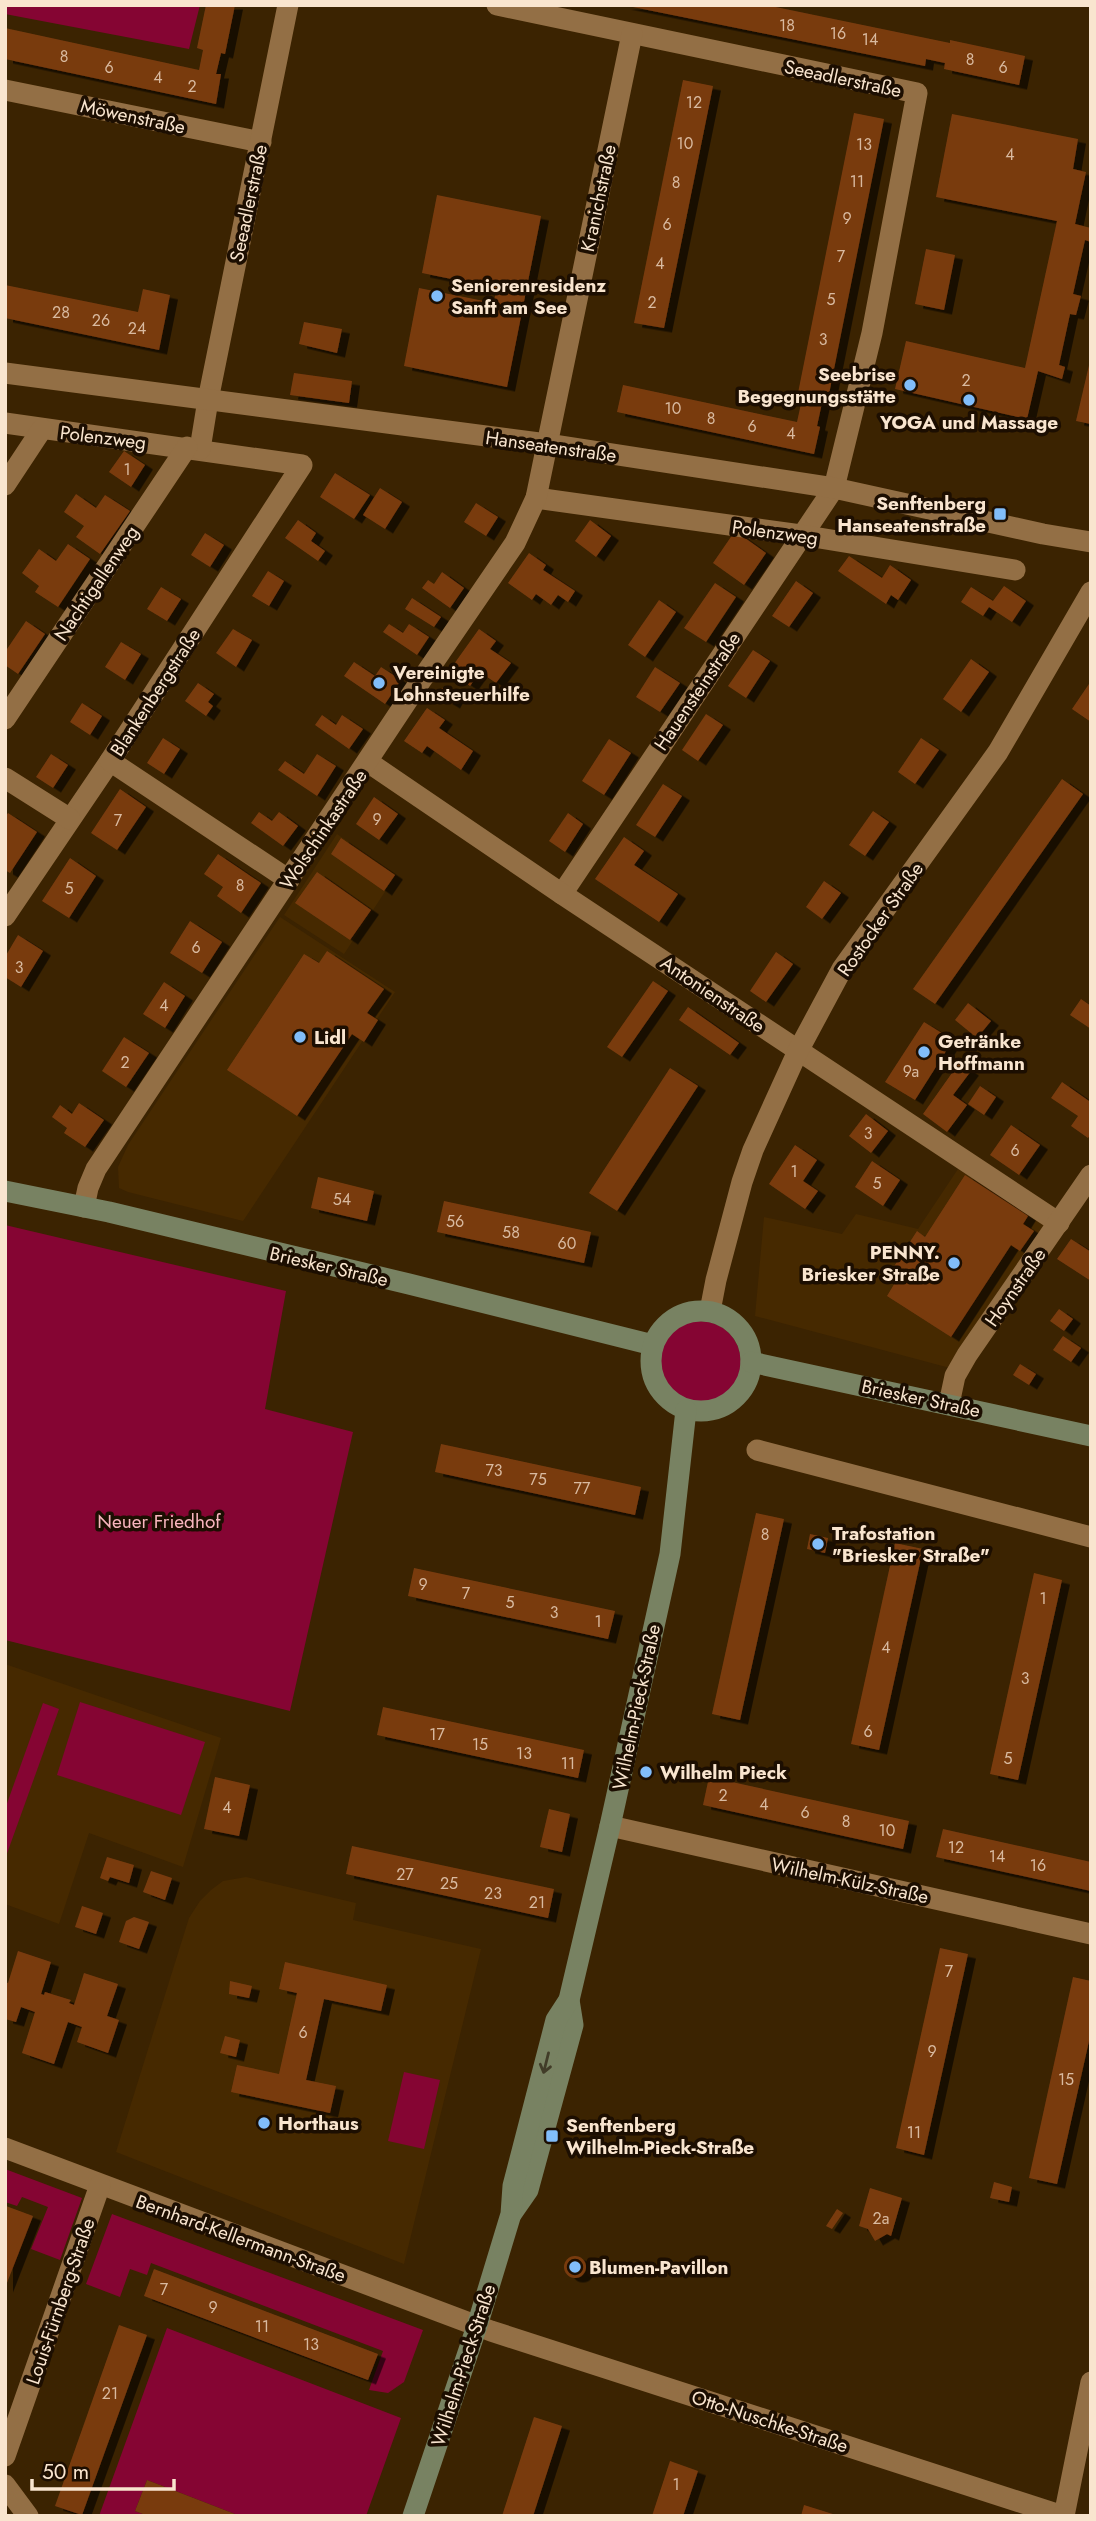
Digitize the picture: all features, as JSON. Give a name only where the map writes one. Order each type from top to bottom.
[{"type":"main road","name":"Briesker Straße","points":[[5,1191],[85,1207],[653,1345]]},
{"type":"main road","points":[[710,1311],[726,1317],[737,1327],[746,1339],[751,1362],[745,1384],[733,1399],[718,1408],[702,1412],[686,1410],[670,1402],[656,1381],[650,1356],[653,1345],[667,1325],[688,1313],[710,1311]]},
{"type":"main road","name":"Briesker Straße","points":[[751,1362],[1091,1436]]},
{"type":"main road","name":"Wilhelm-Pieck-Straße","points":[[413,2516],[477,2326],[511,2214],[513,2186],[556,2020],[569,2000],[670,1554],[686,1410]]},
{"type":"street","name":"Seeadlerstraße","points":[[208,400],[288,5]]},
{"type":"street","name":"Seeadlerstraße","points":[[497,5],[917,93],[872,333],[834,488]]},
{"type":"street","name":"Kranichstraße","points":[[547,444],[632,34]]},
{"type":"street","name":"Möwenstraße","points":[[5,90],[261,142]]},
{"type":"street","name":"Hanseatenstraße","points":[[6,373],[547,444],[834,488],[1042,534],[1091,542]]},
{"type":"street","points":[[193,448],[208,400]]},
{"type":"street","name":"Polenzweg","points":[[5,423],[193,448],[302,466]]},
{"type":"street","points":[[5,485],[42,429]]},
{"type":"street","name":"Wolschinkastraße","points":[[85,1207],[88,1188],[96,1169],[514,543],[536,498],[547,444]]},
{"type":"street","name":"Nachtigallenweg","points":[[5,719],[193,448]]},
{"type":"street","name":"Blankenbergstraße","points":[[5,916],[110,761],[302,466]]},
{"type":"street","name":"Hauensteinstraße","points":[[562,894],[834,488]]},
{"type":"street","name":"Polenzweg","points":[[536,498],[802,535],[1015,570]]},
{"type":"street","name":"Rostocker Straße","points":[[710,1311],[727,1235],[750,1161],[798,1051],[842,969],[998,752],[1091,592]]},
{"type":"street","points":[[110,761],[289,880]]},
{"type":"street","name":"Antonienstraße","points":[[368,762],[562,894],[1059,1223]]},
{"type":"street","points":[[5,778],[69,819]]},
{"type":"street","name":"Hoynstraße","points":[[949,1404],[955,1376],[967,1355],[1091,1175]]},
{"type":"street","points":[[757,1450],[1091,1537]]},
{"type":"street","name":"Wilhelm-Külz-Straße","points":[[610,1826],[1091,1934]]},
{"type":"street","name":"Bernhard-Kellermann-Straße","points":[[5,2148],[477,2326]]},
{"type":"street","name":"Louis-Fürnberg-Straße","points":[[5,2456],[100,2185]]},
{"type":"street","name":"Otto-Nuschke-Straße","points":[[477,2326],[1064,2516]]},
{"type":"street","points":[[1064,2516],[1091,2382]]},
{"type":"street","points":[[5,2484],[28,2516]]},
{"type":"shaded area","points":[[337,834],[396,875],[344,954],[284,915]]},
{"type":"shaded area","points":[[280,917],[395,992],[243,1221],[119,1188],[118,1167],[128,1145]]},
{"type":"shaded area","points":[[958,1169],[1048,1227],[950,1368],[755,1316],[764,1217],[842,1234],[856,1214],[918,1229]]},
{"type":"shaded area","points":[[5,1664],[221,1738],[183,1867],[89,1833],[59,1924],[5,1904]]},
{"type":"shaded area","points":[[246,1877],[356,1903],[353,1920],[481,1949],[404,2264],[116,2152],[189,1918],[200,1901],[223,1881]]},
{"type":"green space","points":[[5,5],[200,5],[189,49],[5,14]]},
{"type":"green space","name":"Neuer Friedhof","points":[[5,1225],[286,1291],[265,1409],[353,1432],[290,1711],[5,1640]]},
{"type":"green space","points":[[700,1321],[716,1324],[729,1333],[738,1346],[741,1362],[738,1378],[729,1391],[716,1400],[700,1403],[684,1400],[671,1391],[662,1378],[659,1362],[662,1346],[671,1333],[684,1324]]},
{"type":"green space","points":[[80,1702],[205,1742],[181,1815],[57,1775]]},
{"type":"green space","points":[[43,1703],[59,1709],[5,1859],[5,1809]]},
{"type":"green space","points":[[404,2072],[440,2080],[424,2149],[388,2141]]},
{"type":"green space","points":[[5,2169],[82,2198],[60,2260],[31,2249],[48,2207],[22,2197],[17,2206],[5,2202]]},
{"type":"green space","points":[[112,2214],[423,2330],[404,2382],[388,2393],[369,2390],[383,2351],[151,2263],[147,2275],[130,2269],[120,2297],[86,2284]]},
{"type":"green space","points":[[167,2328],[401,2418],[366,2516],[240,2516],[147,2480],[135,2511],[148,2516],[99,2516]]},
{"type":"building","points":[[206,5],[235,5],[225,54],[221,53],[216,74],[221,74],[216,104],[5,59],[5,28],[199,70],[203,50],[197,48]]},
{"type":"building","points":[[623,5],[766,5],[1025,56],[1019,85],[944,69],[945,63],[926,59],[925,66]]},
{"type":"building","points":[[683,80],[713,86],[664,328],[634,323]]},
{"type":"building","points":[[854,113],[884,119],[827,404],[822,403],[817,426],[820,427],[814,454],[617,412],[623,385],[797,422],[802,399],[797,398]]},
{"type":"building","points":[[952,114],[1078,139],[1073,169],[1086,172],[1075,224],[1091,228],[1091,242],[1085,240],[1073,294],[1081,296],[1076,315],[1070,314],[1059,365],[1065,367],[1062,379],[1038,371],[1027,419],[895,389],[906,341],[1025,368],[1057,221],[936,197]]},
{"type":"building","name":"Seniorenresidenz Sanft am See","points":[[437,195],[541,216],[507,387],[404,366],[419,288],[494,303],[496,288],[422,273]]},
{"type":"building","points":[[926,249],[955,255],[944,310],[915,304]]},
{"type":"building","points":[[5,285],[138,312],[143,289],[170,295],[159,350],[5,318]]},
{"type":"building","points":[[304,322],[342,329],[337,353],[299,344]]},
{"type":"building","points":[[1091,361],[1091,424],[1076,421]]},
{"type":"building","points":[[294,373],[352,381],[349,403],[290,395]]},
{"type":"building","points":[[124,451],[145,465],[131,487],[109,472]]},
{"type":"building","points":[[335,473],[370,495],[354,519],[320,497]]},
{"type":"building","points":[[380,488],[402,502],[385,529],[363,515]]},
{"type":"building","points":[[76,494],[96,508],[105,495],[130,511],[100,554],[76,537],[84,526],[64,512]]},
{"type":"building","points":[[476,503],[498,517],[486,536],[464,522]]},
{"type":"building","points":[[298,520],[316,533],[311,541],[325,551],[318,561],[285,538]]},
{"type":"building","points":[[590,520],[611,536],[596,557],[575,541]]},
{"type":"building","points":[[735,531],[766,553],[744,585],[713,563]]},
{"type":"building","points":[[205,533],[224,545],[210,567],[191,555]]},
{"type":"building","points":[[68,544],[90,559],[58,607],[35,592],[39,586],[22,573],[39,549],[56,561]]},
{"type":"building","points":[[529,553],[546,565],[543,570],[575,591],[568,602],[558,595],[551,605],[536,594],[532,600],[508,583]]},
{"type":"building","points":[[849,556],[882,578],[890,565],[911,580],[898,600],[891,595],[886,604],[838,571]]},
{"type":"building","points":[[268,571],[284,581],[269,606],[252,596]]},
{"type":"building","points":[[442,572],[464,588],[450,608],[422,588],[428,580],[434,584]]},
{"type":"building","points":[[796,581],[813,593],[789,627],[772,616]]},
{"type":"building","points":[[715,583],[736,597],[706,642],[684,628]]},
{"type":"building","points":[[1004,586],[1026,601],[1012,622],[989,607],[983,616],[961,602],[971,587],[993,601]]},
{"type":"building","points":[[161,587],[181,599],[167,621],[147,609]]},
{"type":"building","points":[[412,598],[441,617],[434,627],[405,609]]},
{"type":"building","points":[[659,600],[676,612],[645,657],[628,645]]},
{"type":"building","points":[[26,621],[45,634],[18,674],[5,665],[5,652]]},
{"type":"building","points":[[389,624],[403,633],[409,624],[429,637],[417,655],[383,632]]},
{"type":"building","points":[[233,629],[252,640],[236,667],[216,653]]},
{"type":"building","points":[[479,629],[496,641],[490,649],[511,663],[496,683],[480,672],[470,686],[449,671]]},
{"type":"building","points":[[121,642],[141,654],[125,680],[105,667]]},
{"type":"building","points":[[753,650],[770,661],[746,698],[728,686]]},
{"type":"building","points":[[971,659],[989,672],[961,712],[943,699]]},
{"type":"building","points":[[354,662],[375,676],[381,667],[401,680],[385,704],[344,676]]},
{"type":"building","points":[[655,667],[680,683],[660,712],[636,697]]},
{"type":"building","points":[[1091,681],[1091,722],[1072,709]]},
{"type":"building","points":[[198,683],[214,694],[208,702],[213,706],[206,716],[185,701]]},
{"type":"building","points":[[442,688],[456,697],[452,704],[437,695]]},
{"type":"building","points":[[82,703],[102,716],[90,735],[70,722]]},
{"type":"building","points":[[427,708],[445,720],[439,728],[473,751],[461,770],[427,746],[422,753],[404,741]]},
{"type":"building","points":[[706,714],[723,725],[698,761],[682,750]]},
{"type":"building","points":[[322,715],[336,725],[342,715],[363,729],[349,749],[315,725]]},
{"type":"building","points":[[163,738],[180,749],[164,774],[147,763]]},
{"type":"building","points":[[921,738],[939,750],[915,784],[898,772]]},
{"type":"building","points":[[609,739],[631,753],[604,795],[582,781]]},
{"type":"building","points":[[51,754],[68,765],[53,788],[36,777]]},
{"type":"building","points":[[317,754],[336,766],[317,796],[278,770],[285,761],[304,774]]},
{"type":"building","points":[[1062,779],[1083,794],[935,1004],[913,989]]},
{"type":"building","points":[[663,784],[682,796],[655,837],[636,825]]},
{"type":"building","points":[[120,789],[146,807],[117,850],[91,833]]},
{"type":"building","points":[[374,797],[398,814],[379,840],[356,824]]},
{"type":"building","points":[[873,811],[889,822],[865,856],[849,845]]},
{"type":"building","points":[[259,812],[272,821],[279,812],[298,826],[283,846],[251,823]]},
{"type":"building","points":[[8,813],[37,832],[10,873],[5,870],[5,817]]},
{"type":"building","points":[[568,813],[583,824],[565,852],[549,841]]},
{"type":"building","points":[[624,837],[644,851],[634,865],[678,894],[659,922],[595,879]]},
{"type":"building","points":[[341,838],[395,875],[384,891],[331,854]]},
{"type":"building","points":[[218,854],[261,883],[241,913],[217,896],[223,887],[204,874]]},
{"type":"building","points":[[70,858],[96,876],[69,918],[42,901]]},
{"type":"building","points":[[317,872],[371,910],[350,940],[295,903]]},
{"type":"building","points":[[824,881],[841,893],[822,919],[806,907]]},
{"type":"building","points":[[190,921],[222,942],[202,973],[170,953]]},
{"type":"building","points":[[18,935],[43,951],[21,987],[5,977],[5,957]]},
{"type":"building","points":[[327,951],[384,989],[367,1013],[378,1020],[364,1042],[352,1034],[297,1116],[227,1070],[304,954],[319,963]]},
{"type":"building","points":[[776,952],[793,964],[766,1002],[750,991]]},
{"type":"building","points":[[653,981],[668,991],[622,1057],[607,1047]]},
{"type":"building","points":[[164,982],[185,996],[165,1028],[143,1014]]},
{"type":"building","points":[[1081,999],[1091,1006],[1091,1029],[1070,1015]]},
{"type":"building","points":[[968,1003],[991,1021],[977,1038],[955,1020]]},
{"type":"building","points":[[688,1007],[739,1043],[730,1055],[679,1020]]},
{"type":"building","points":[[924,1022],[953,1040],[915,1100],[885,1082]]},
{"type":"building","points":[[124,1037],[149,1053],[126,1087],[102,1071]]},
{"type":"building","points":[[959,1063],[971,1071],[953,1095],[967,1105],[947,1132],[923,1114]]},
{"type":"building","points":[[670,1068],[698,1086],[617,1211],[589,1193]]},
{"type":"building","points":[[1062,1082],[1089,1101],[1091,1098],[1091,1134],[1088,1138],[1071,1126],[1078,1116],[1051,1098]]},
{"type":"building","points":[[980,1086],[996,1097],[984,1115],[968,1104]]},
{"type":"building","points":[[79,1103],[104,1120],[85,1147],[64,1133],[67,1128],[52,1117],[60,1105],[72,1114]]},
{"type":"building","points":[[866,1114],[888,1131],[871,1153],[849,1136]]},
{"type":"building","points":[[1011,1125],[1040,1145],[1019,1175],[990,1155]]},
{"type":"building","points":[[795,1145],[817,1160],[803,1181],[818,1191],[805,1209],[769,1184]]},
{"type":"building","points":[[872,1161],[900,1180],[883,1206],[855,1187]]},
{"type":"building","points":[[965,1175],[1028,1216],[1023,1224],[1034,1231],[1020,1251],[1011,1245],[951,1337],[887,1296],[899,1276],[891,1271],[917,1231],[925,1237]]},
{"type":"building","points":[[318,1177],[374,1191],[367,1221],[311,1208]]},
{"type":"building","points":[[444,1201],[591,1232],[584,1263],[437,1232]]},
{"type":"building","points":[[1071,1239],[1091,1252],[1091,1281],[1057,1259]]},
{"type":"building","points":[[1059,1309],[1073,1319],[1064,1331],[1050,1321]]},
{"type":"building","points":[[1063,1336],[1081,1348],[1071,1362],[1053,1350]]},
{"type":"building","points":[[1020,1364],[1036,1374],[1029,1385],[1013,1375]]},
{"type":"building","points":[[441,1444],[641,1487],[635,1515],[435,1472]]},
{"type":"building","points":[[756,1513],[784,1519],[740,1720],[712,1714]]},
{"type":"building","name":"Trafostation \"Briesker Straße\"","points":[[810,1534],[828,1538],[825,1553],[807,1549]]},
{"type":"building","points":[[895,1543],[923,1549],[879,1750],[851,1744]]},
{"type":"building","points":[[414,1568],[615,1611],[608,1639],[408,1596]]},
{"type":"building","points":[[1034,1573],[1062,1580],[1018,1780],[990,1774]]},
{"type":"building","points":[[383,1707],[584,1750],[578,1778],[377,1735]]},
{"type":"building","points":[[215,1777],[250,1785],[239,1836],[204,1829]]},
{"type":"building","points":[[709,1777],[909,1821],[903,1849],[703,1805]]},
{"type":"building","points":[[549,1809],[570,1814],[562,1852],[540,1847]]},
{"type":"building","points":[[943,1829],[1091,1862],[1091,1891],[936,1857]]},
{"type":"building","points":[[352,1846],[554,1889],[548,1918],[346,1874]]},
{"type":"building","points":[[107,1857],[134,1865],[129,1883],[110,1877],[108,1881],[100,1878]]},
{"type":"building","points":[[151,1871],[172,1878],[165,1900],[143,1892]]},
{"type":"building","points":[[82,1906],[103,1913],[96,1934],[75,1927]]},
{"type":"building","points":[[134,1917],[149,1922],[139,1949],[119,1942],[126,1921]]},
{"type":"building","points":[[940,1948],[968,1954],[924,2155],[896,2148]]},
{"type":"building","points":[[18,1951],[51,1962],[41,1994],[44,1995],[45,1992],[71,2000],[69,2003],[74,2005],[84,1973],[118,1984],[107,2016],[119,2020],[108,2053],[77,2042],[82,2027],[68,2022],[54,2064],[22,2053],[35,2012],[21,2007],[16,2022],[5,2019],[5,1982],[8,1983]]},
{"type":"building","points":[[285,1962],[387,1985],[381,2011],[324,1999],[306,2080],[336,2086],[330,2113],[231,2092],[237,2065],[279,2074],[297,1993],[279,1989]]},
{"type":"building","points":[[1073,1977],[1091,1981],[1091,2032],[1057,2184],[1029,2178]]},
{"type":"building","points":[[230,1981],[252,1986],[249,1998],[229,1994]]},
{"type":"building","points":[[225,2036],[240,2040],[236,2057],[220,2053]]},
{"type":"building","points":[[994,2182],[1012,2187],[1009,2202],[990,2198]]},
{"type":"building","points":[[870,2188],[902,2198],[891,2236],[887,2234],[875,2241],[868,2229],[859,2226]]},
{"type":"building","points":[[6,2206],[33,2216],[5,2288],[5,2208]]},
{"type":"building","points":[[837,2209],[843,2213],[832,2229],[826,2226]]},
{"type":"building","name":"Blumen-Pavillon","points":[[575,2256],[583,2259],[586,2267],[583,2275],[575,2278],[567,2275],[564,2267],[567,2259]]},
{"type":"building","points":[[154,2269],[378,2354],[368,2380],[144,2296]]},
{"type":"building","points":[[119,2325],[147,2335],[82,2515],[55,2506]]},
{"type":"building","points":[[534,2417],[562,2426],[533,2516],[502,2516]]},
{"type":"building","points":[[670,2461],[698,2471],[683,2516],[652,2516]]},
{"type":"building","points":[[147,2480],[240,2516],[148,2516],[135,2511]]},
{"type":"building","points":[[804,2505],[836,2515],[836,2516],[801,2516]]},
{"type":"place","name":"Seniorenresidenz Sanft am See","points":[[437,296]]},
{"type":"place","name":"Seebrise Begegnungsstätte","points":[[910,385]]},
{"type":"place","name":"YOGA und Massage","points":[[969,400]]},
{"type":"place","name":"Senftenberg Hanseatenstraße","points":[[1000,514]]},
{"type":"place","name":"Vereinigte Lohnsteuerhilfe","points":[[379,683]]},
{"type":"place","name":"Lidl","points":[[300,1037]]},
{"type":"place","name":"Getränke Hoffmann","points":[[924,1052]]},
{"type":"place","name":"PENNY. Briesker Straße","points":[[954,1263]]},
{"type":"place","name":"Trafostation \"Briesker Straße\"","points":[[818,1544]]},
{"type":"place","name":"Wilhelm Pieck","points":[[646,1772]]},
{"type":"place","name":"Horthaus","points":[[264,2123]]},
{"type":"place","name":"Senftenberg Wilhelm-Pieck-Straße","points":[[552,2136]]},
{"type":"place","name":"Blumen-Pavillon","points":[[575,2267]]}]
